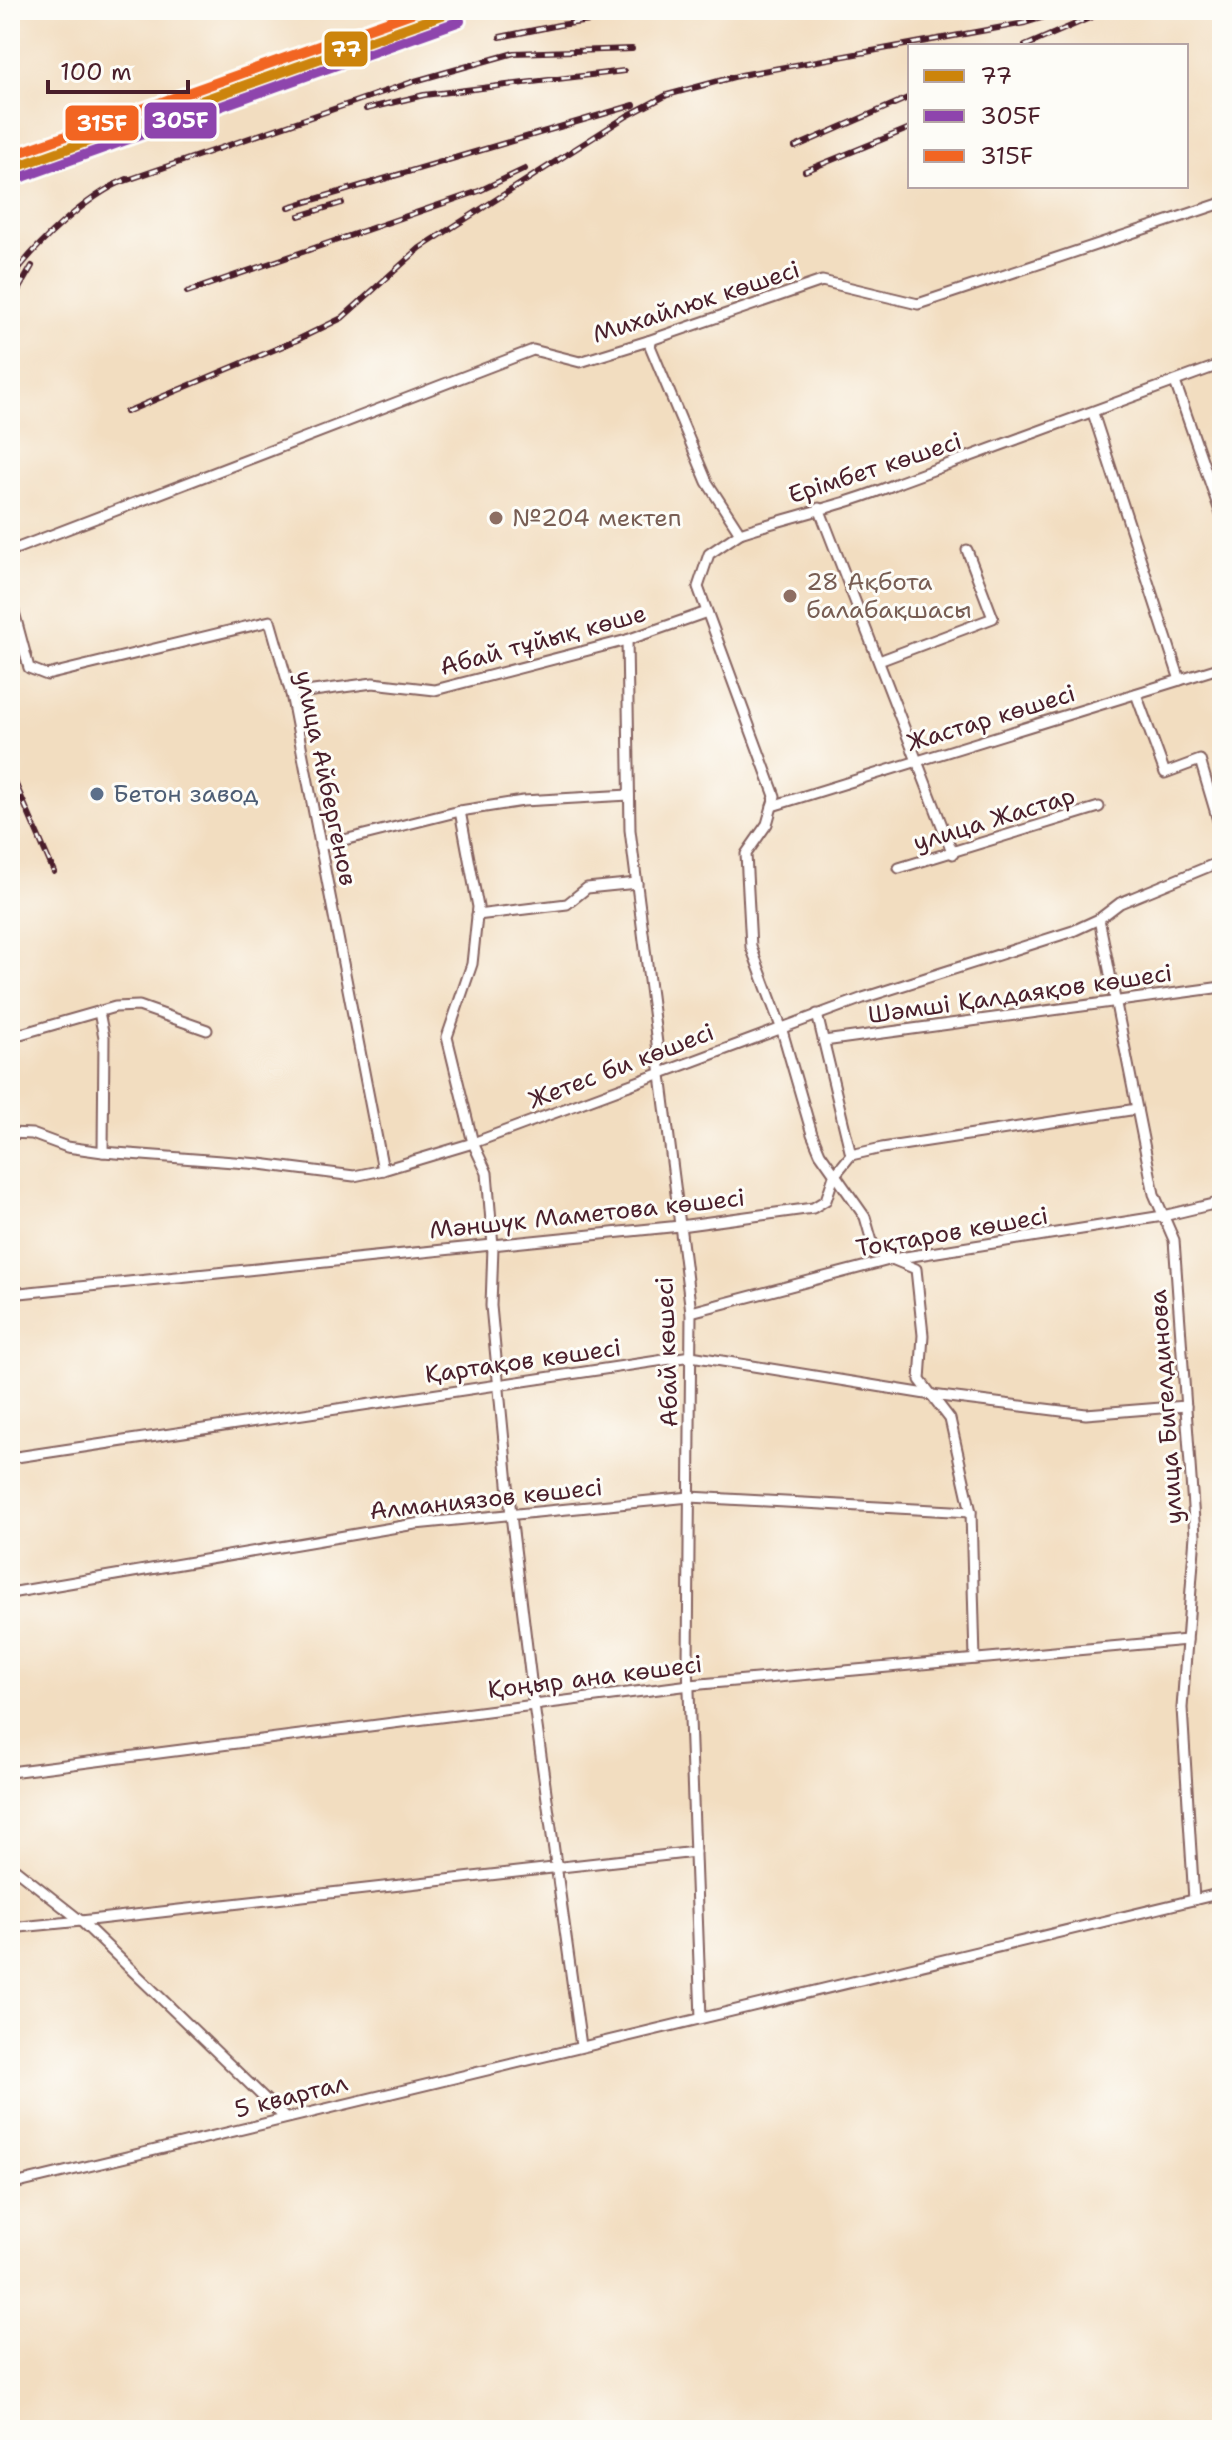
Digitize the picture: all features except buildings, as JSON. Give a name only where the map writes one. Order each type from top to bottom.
[{"type":"street","name":"Михайлюк көшесі","points":[[10,551],[533,350],[580,362],[822,281],[918,304],[1222,203]]},
{"type":"street","points":[[648,341],[707,482],[740,533]]},
{"type":"street","name":"Ерімбет көшесі","points":[[772,806],[775,796],[698,587],[709,554],[740,533],[869,496],[1222,364]]},
{"type":"street","points":[[1175,382],[1222,517]]},
{"type":"street","points":[[1093,413],[1180,680]]},
{"type":"street","points":[[819,508],[953,854]]},
{"type":"street","points":[[879,661],[993,618],[967,550]]},
{"type":"street","name":"улица Айбергенов","points":[[10,597],[29,668],[47,675],[270,621],[291,694],[383,1170]]},
{"type":"street","name":"Абай тұйық көше","points":[[291,694],[373,683],[435,690],[627,640],[707,612]]},
{"type":"street","name":"Абай көшесі","points":[[627,640],[630,830],[691,1312],[690,1685],[701,2018]]},
{"type":"street","name":"Жастар көшесі","points":[[772,806],[1222,667]]},
{"type":"street","points":[[1136,694],[1165,773],[1200,760],[1222,834]]},
{"type":"street","points":[[320,846],[460,811],[523,801],[629,795]]},
{"type":"street","points":[[772,806],[767,824],[746,854],[751,947],[781,1027],[820,1153],[865,1217],[875,1252],[916,1269],[923,1335],[920,1380],[950,1419],[971,1512],[975,1659]]},
{"type":"street","name":"улица Жастар","points":[[899,868],[1099,807]]},
{"type":"street","points":[[460,811],[478,907],[472,964],[447,1037],[473,1143],[487,1173],[493,1246],[491,1306],[511,1515],[581,2046]]},
{"type":"street","name":"Жетес би көшесі","points":[[10,1133],[32,1134],[67,1147],[103,1152],[260,1164],[354,1176],[383,1170],[473,1143],[817,1014],[1073,931],[1099,919],[1120,903],[1222,861]]},
{"type":"street","points":[[477,915],[567,904],[587,888],[637,883]]},
{"type":"street","name":"улица Бигелдинова","points":[[1099,919],[1154,1194],[1174,1240],[1195,1535],[1182,1708],[1194,1900]]},
{"type":"street","name":"Шәмші Қалдаяқов көшесі","points":[[824,1041],[1222,987]]},
{"type":"street","points":[[10,1014],[13,1036],[115,1007],[139,1006],[207,1030]]},
{"type":"street","points":[[99,1012],[104,1037],[103,1152]]},
{"type":"street","points":[[817,1014],[851,1155],[1137,1109]]},
{"type":"street","name":"Мәншүк Маметова көшесі","points":[[10,1294],[680,1226],[813,1208],[826,1200],[834,1176],[851,1155]]},
{"type":"street","name":"Тоқтаров көшесі","points":[[691,1312],[893,1259],[1163,1216],[1222,1202]]},
{"type":"street","name":"Қартақов көшесі","points":[[10,1458],[691,1356],[932,1395],[1086,1414],[1186,1406]]},
{"type":"street","name":"Алманиязов көшесі","points":[[10,1593],[415,1524],[690,1497],[971,1512]]},
{"type":"street","name":"Қоңыр ана көшесі","points":[[10,1772],[690,1685],[1187,1640]]},
{"type":"street","points":[[10,1928],[695,1852]]},
{"type":"street","points":[[10,1865],[81,1921],[285,2118]]},
{"type":"street","name":"5 квартал","points":[[10,2185],[1222,1893]]},
{"type":"railway","points":[[910,44],[1025,23],[1068,10]]},
{"type":"railway","points":[[1030,44],[1108,10]]},
{"type":"railway","points":[[500,37],[559,25],[660,12]]},
{"type":"railway","points":[[126,412],[342,318],[420,248],[627,116],[667,95],[741,75],[908,44]]},
{"type":"railway","points":[[116,184],[415,81],[514,53],[632,49]]},
{"type":"railway","points":[[366,109],[424,95],[624,71]]},
{"type":"railway","points":[[795,147],[908,98]]},
{"type":"railway","points":[[289,207],[634,105]]},
{"type":"railway","points":[[805,171],[908,129]]},
{"type":"railway","points":[[187,292],[479,191],[525,169]]},
{"type":"railway","points":[[10,280],[33,252],[78,209],[127,179]]},
{"type":"railway","points":[[299,216],[342,203]]},
{"type":"railway","points":[[10,304],[32,266]]},
{"type":"railway","points":[[10,771],[54,872]]},
{"type":"transit line","name":"315F","points":[[10,156],[420,10]]},
{"type":"transit line","name":"77","points":[[10,169],[456,10]]},
{"type":"transit line","name":"305F","points":[[14,180],[460,21]]},
{"type":"place","name":"№204 мектеп","points":[[496,518]]},
{"type":"place","name":"28 Ақбота балабақшасы","points":[[790,596]]},
{"type":"place","name":"Бетон завод","points":[[97,794]]}]
